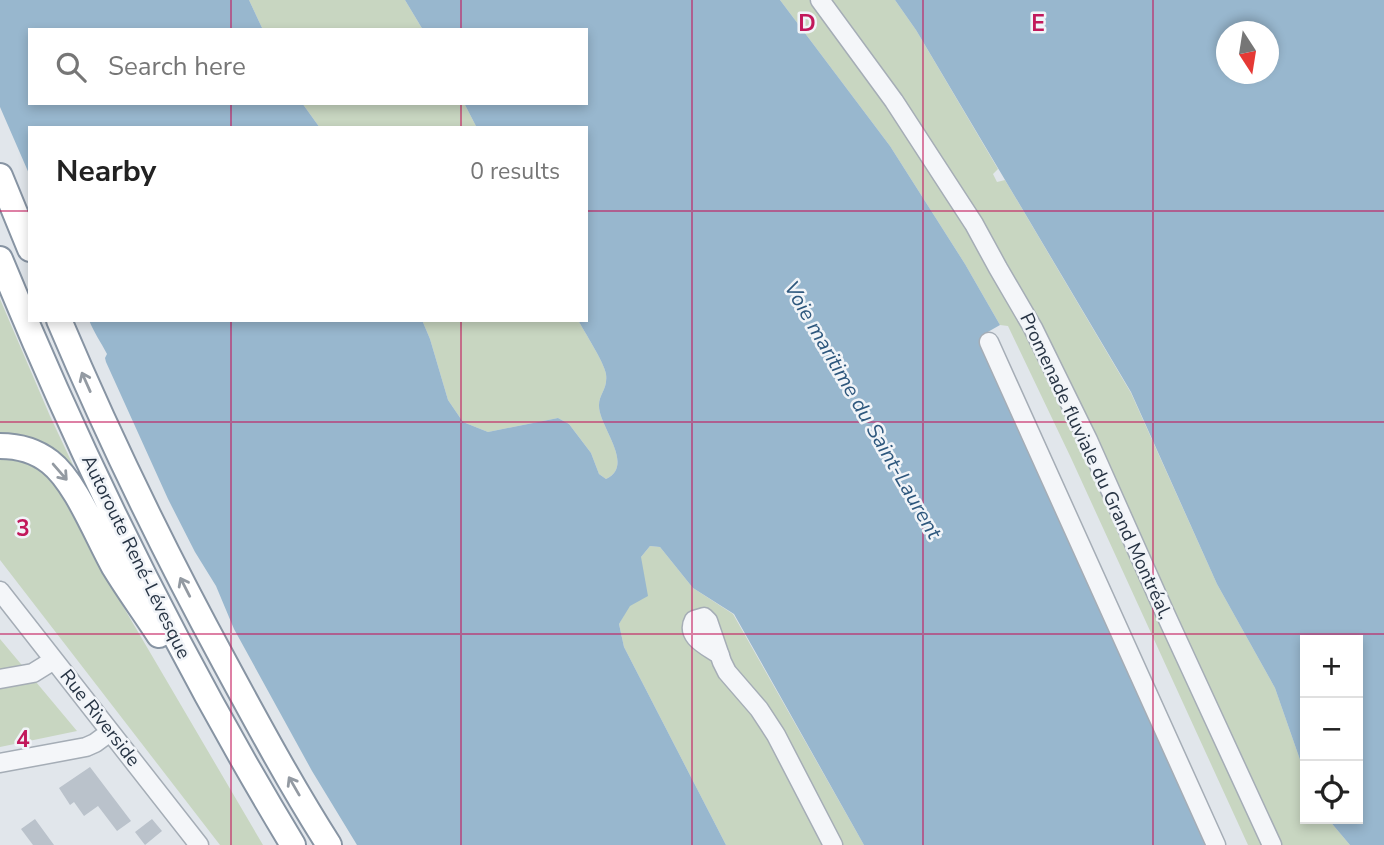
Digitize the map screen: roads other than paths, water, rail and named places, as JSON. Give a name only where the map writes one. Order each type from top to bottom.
[{"type":"highway","points":[[0,176],[28,244]]},
{"type":"highway","name":"Autoroute René-Lévesque","points":[[0,259],[58,396],[110,507],[179,644],[293,845]]},
{"type":"highway","name":"Autoroute René-Lévesque","points":[[61,322],[124,464],[187,591],[240,692],[329,845]]},
{"type":"highway","points":[[0,446],[17,447],[32,452],[46,459],[62,473],[115,569],[249,771]]},
{"type":"street","name":"Promenade fluviale du Grand Montréal,","points":[[820,0],[894,101],[959,201],[1033,328],[1088,440],[1272,845]]},
{"type":"street","points":[[989,342],[1216,845]]},
{"type":"street","name":"Rue Riverside","points":[[0,591],[199,845]]},
{"type":"street","points":[[720,655],[727,672],[759,709],[776,735],[833,845]]},
{"type":"street","points":[[0,679],[33,673],[54,660]]},
{"type":"street","points":[[0,763],[86,747],[110,732]]},
{"type":"water","points":[[0,0],[249,0],[262,28],[28,28],[28,105],[303,105],[319,126],[28,126],[28,171],[0,107]]},
{"type":"water","name":"Voie maritime du Saint-Laurent","points":[[405,0],[780,0],[890,146],[965,264],[1000,325],[984,337],[1208,845],[864,845],[734,614],[693,588],[660,547],[650,546],[641,557],[648,596],[630,606],[619,624],[624,647],[726,845],[357,845],[312,771],[234,629],[216,586],[168,499],[106,362],[107,354],[90,322],[423,322],[448,400],[463,422],[488,432],[558,418],[569,424],[591,453],[599,474],[606,479],[614,473],[617,455],[600,414],[599,405],[606,384],[605,369],[579,322],[588,322],[588,126],[476,126],[465,105],[588,105],[588,28],[422,28]]},
{"type":"water","points":[[895,0],[1384,0],[1384,845],[1350,845],[1332,824],[1363,824],[1363,635],[1300,635],[1300,760],[1275,688],[1217,584],[1131,392],[916,30]]}]
